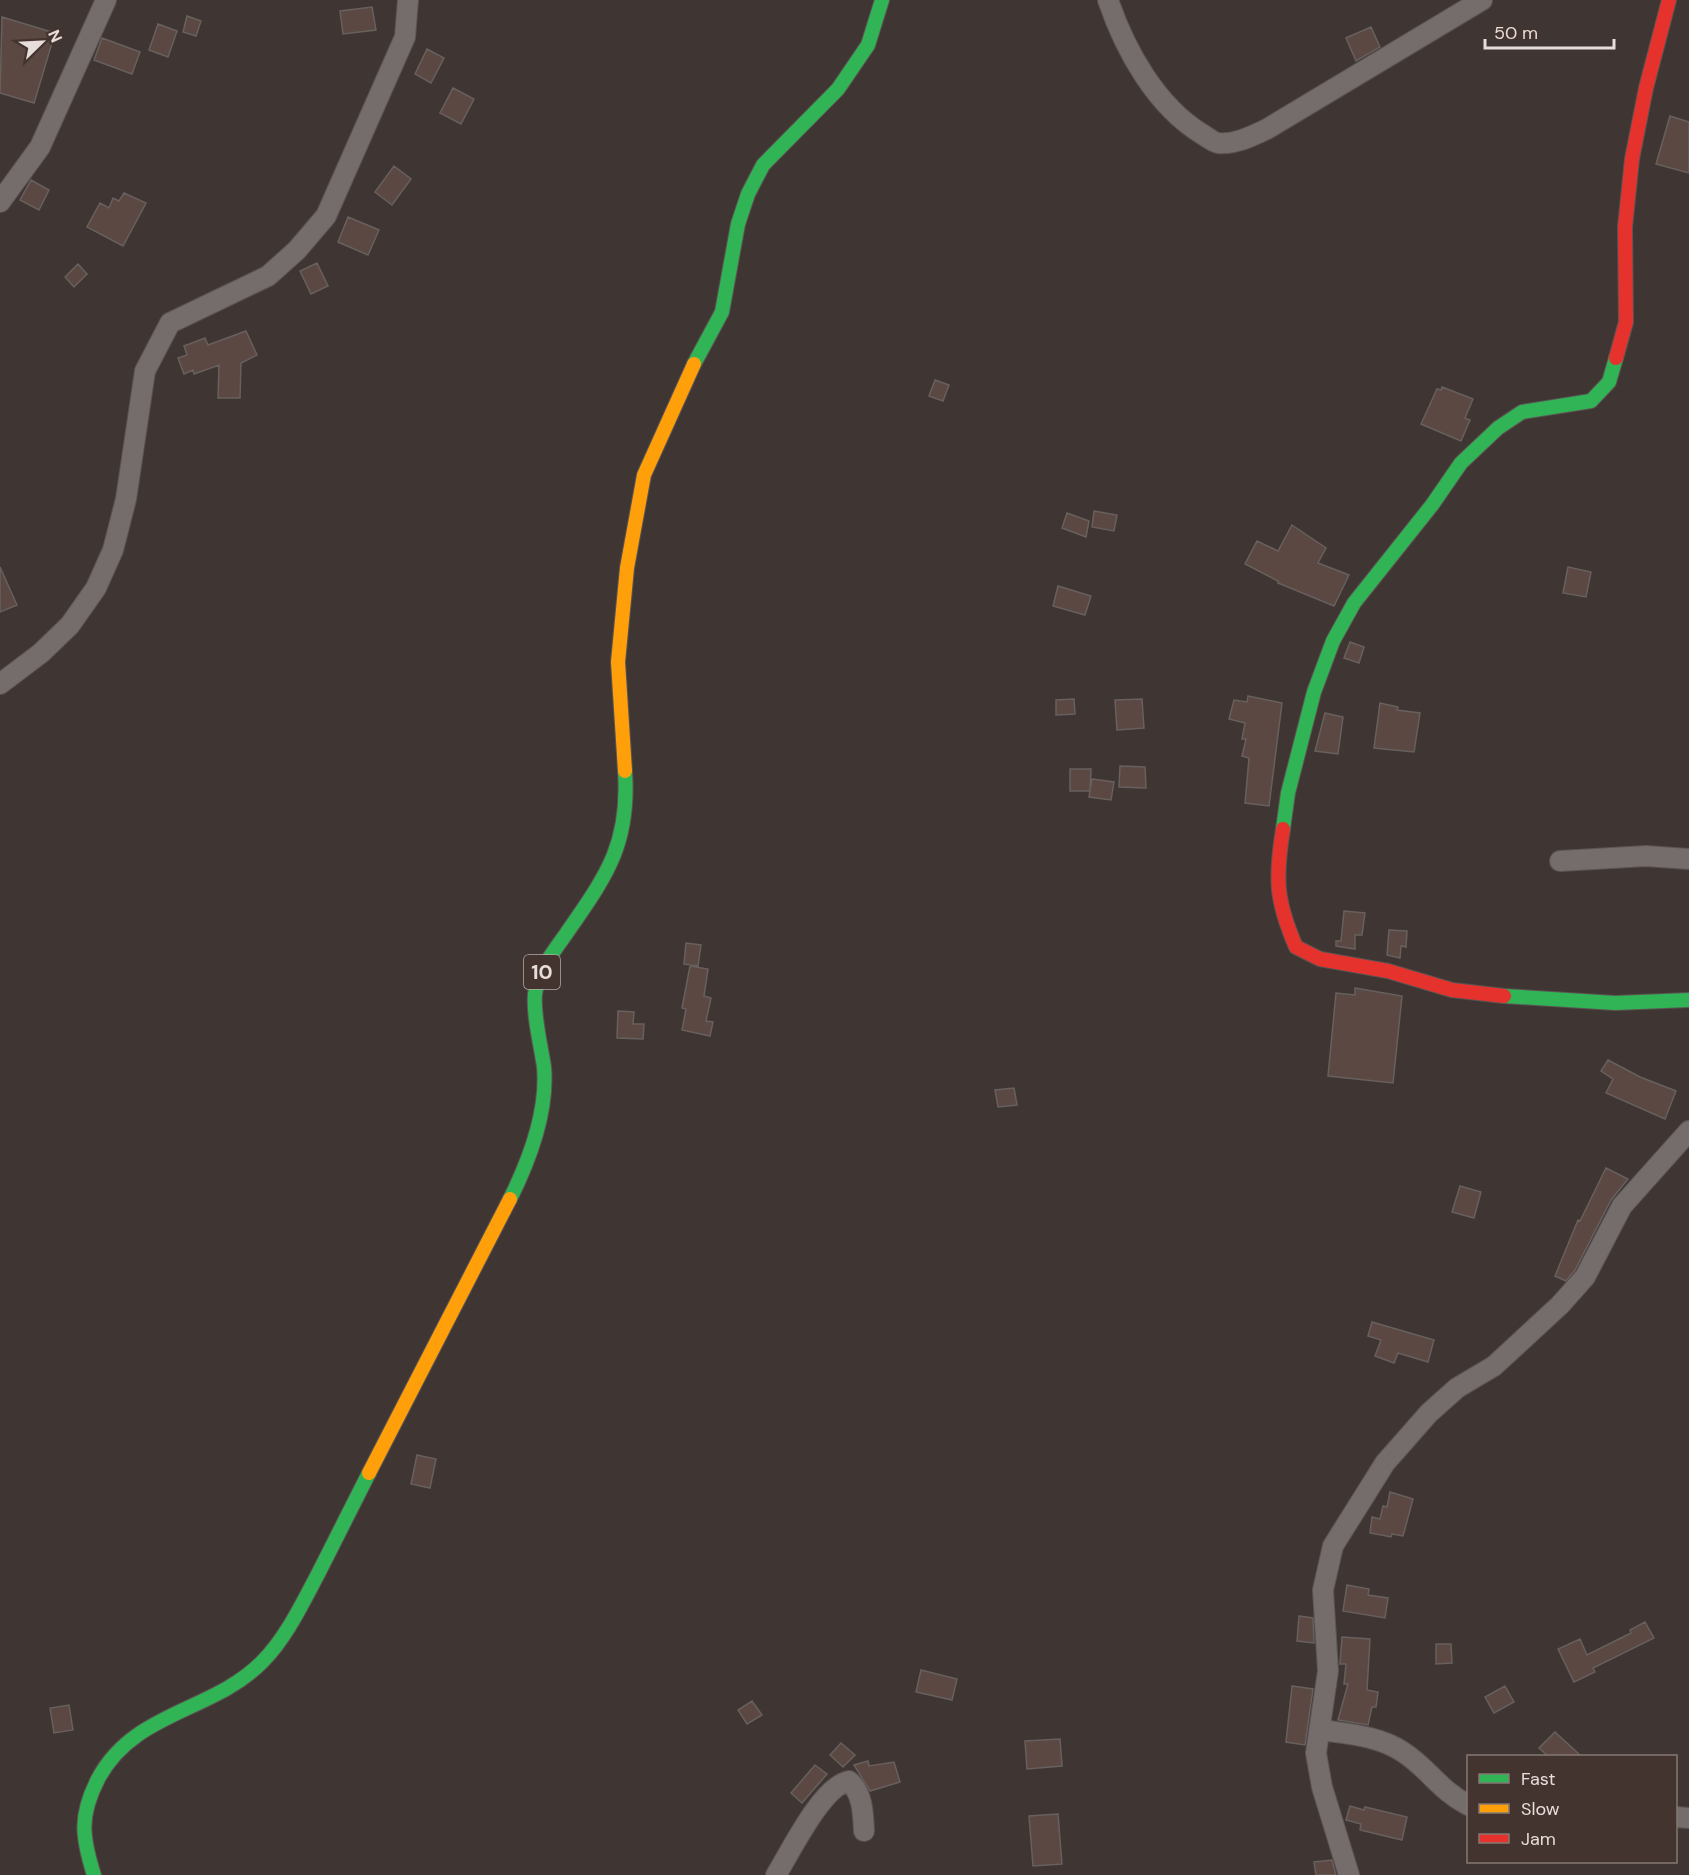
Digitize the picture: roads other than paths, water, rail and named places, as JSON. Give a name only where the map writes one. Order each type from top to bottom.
[{"type":"main road","name":"10","points":[[94,1875],[84,1844],[84,1819],[93,1789],[115,1755],[150,1725],[208,1697],[259,1665],[298,1612],[525,1170],[542,1112],[544,1071],[535,994],[543,967],[607,874],[622,837],[627,795],[618,662],[627,568],[644,475],[685,380],[722,312],[738,224],[748,194],[763,165],[838,89],[868,45],[882,0]]},
{"type":"main road","points":[[1670,0],[1646,88],[1632,159],[1625,227],[1628,271],[1626,322],[1609,382],[1591,401],[1522,412],[1498,428],[1461,463],[1432,505],[1354,603],[1333,640],[1314,692],[1288,793],[1279,854],[1277,888],[1283,917],[1296,947],[1320,959],[1388,971],[1452,990],[1521,998],[1615,1003],[1689,1000]]},
{"type":"street","points":[[0,202],[40,147],[106,0]]},
{"type":"street","points":[[0,684],[41,653],[70,626],[96,588],[113,550],[126,499],[145,371],[170,323],[193,309],[268,276],[297,250],[326,216],[405,37],[408,0]]},
{"type":"street","points":[[1108,0],[1117,28],[1142,71],[1188,126],[1217,143],[1244,140],[1267,129],[1482,0]]},
{"type":"street","points":[[1560,861],[1646,856],[1689,859]]},
{"type":"street","points":[[1349,1875],[1322,1787],[1316,1753],[1328,1671],[1323,1590],[1333,1546],[1385,1463],[1429,1413],[1457,1388],[1494,1366],[1560,1305],[1584,1277],[1622,1206],[1689,1131]]},
{"type":"street","points":[[1321,1730],[1381,1741],[1404,1752],[1449,1795],[1467,1804]]},
{"type":"street","points":[[776,1875],[827,1794],[841,1782],[849,1781],[855,1786],[861,1801],[864,1831]]}]
